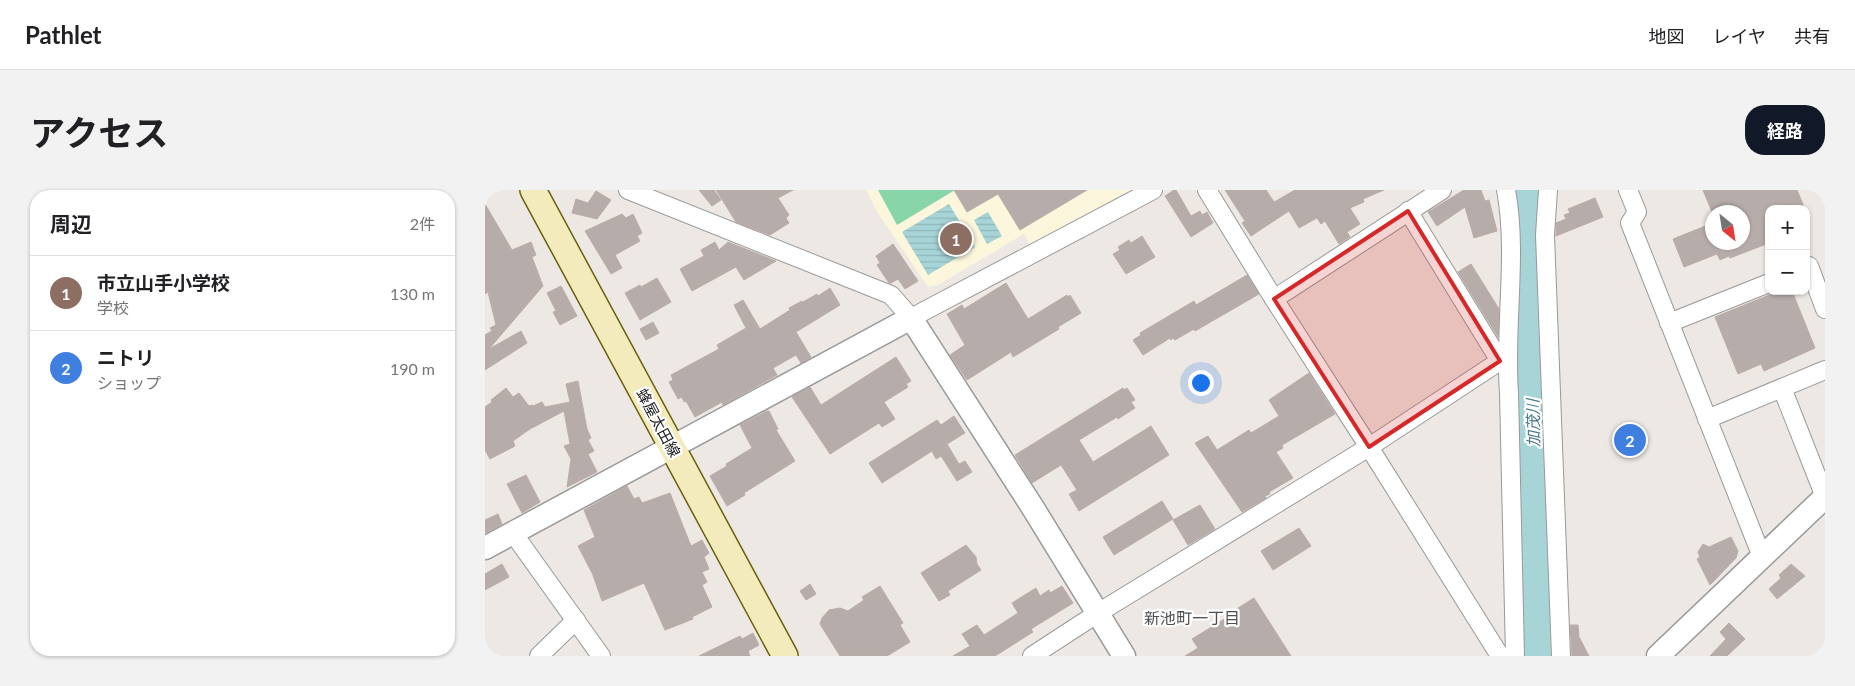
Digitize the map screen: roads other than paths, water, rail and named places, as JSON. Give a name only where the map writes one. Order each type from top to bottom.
[{"type":"main road","name":"蜂屋太田線","points":[[533,190],[785,656]]},
{"type":"street","points":[[627,190],[891,295],[911,318],[1033,508],[1124,656]]},
{"type":"street","points":[[485,548],[1153,190]]},
{"type":"street","points":[[1207,190],[1500,656]]},
{"type":"street","points":[[1274,299],[1408,210],[1442,190]]},
{"type":"street","points":[[1506,190],[1509,204],[1510,248],[1503,361],[1509,393],[1515,656]]},
{"type":"street","points":[[1548,190],[1545,235],[1561,656]]},
{"type":"street","points":[[1628,190],[1637,212],[1629,224],[1762,557]]},
{"type":"street","points":[[1408,210],[1503,361]]},
{"type":"street","points":[[1814,265],[1825,309]]},
{"type":"street","points":[[1669,323],[1765,285]]},
{"type":"street","points":[[1032,656],[1098,613],[1369,447],[1503,361]]},
{"type":"street","points":[[1707,419],[1825,370]]},
{"type":"street","points":[[1658,656],[1825,497],[1782,388]]},
{"type":"street","points":[[513,534],[577,620],[601,656]]},
{"type":"street","points":[[539,656],[577,620]]},
{"type":"water","points":[[949,204],[975,247],[928,275],[902,232]]},
{"type":"water","points":[[988,212],[1002,236],[987,244],[974,220]]},
{"type":"waterway","name":"加茂川","points":[[1530,190],[1537,656]]},
{"type":"place","name":"市立山手小学校","points":[[956,239]]},
{"type":"place","name":"ニトリ","points":[[1630,440]]},
{"type":"district","name":"新池町一丁目","points":[[1192,618]]}]
